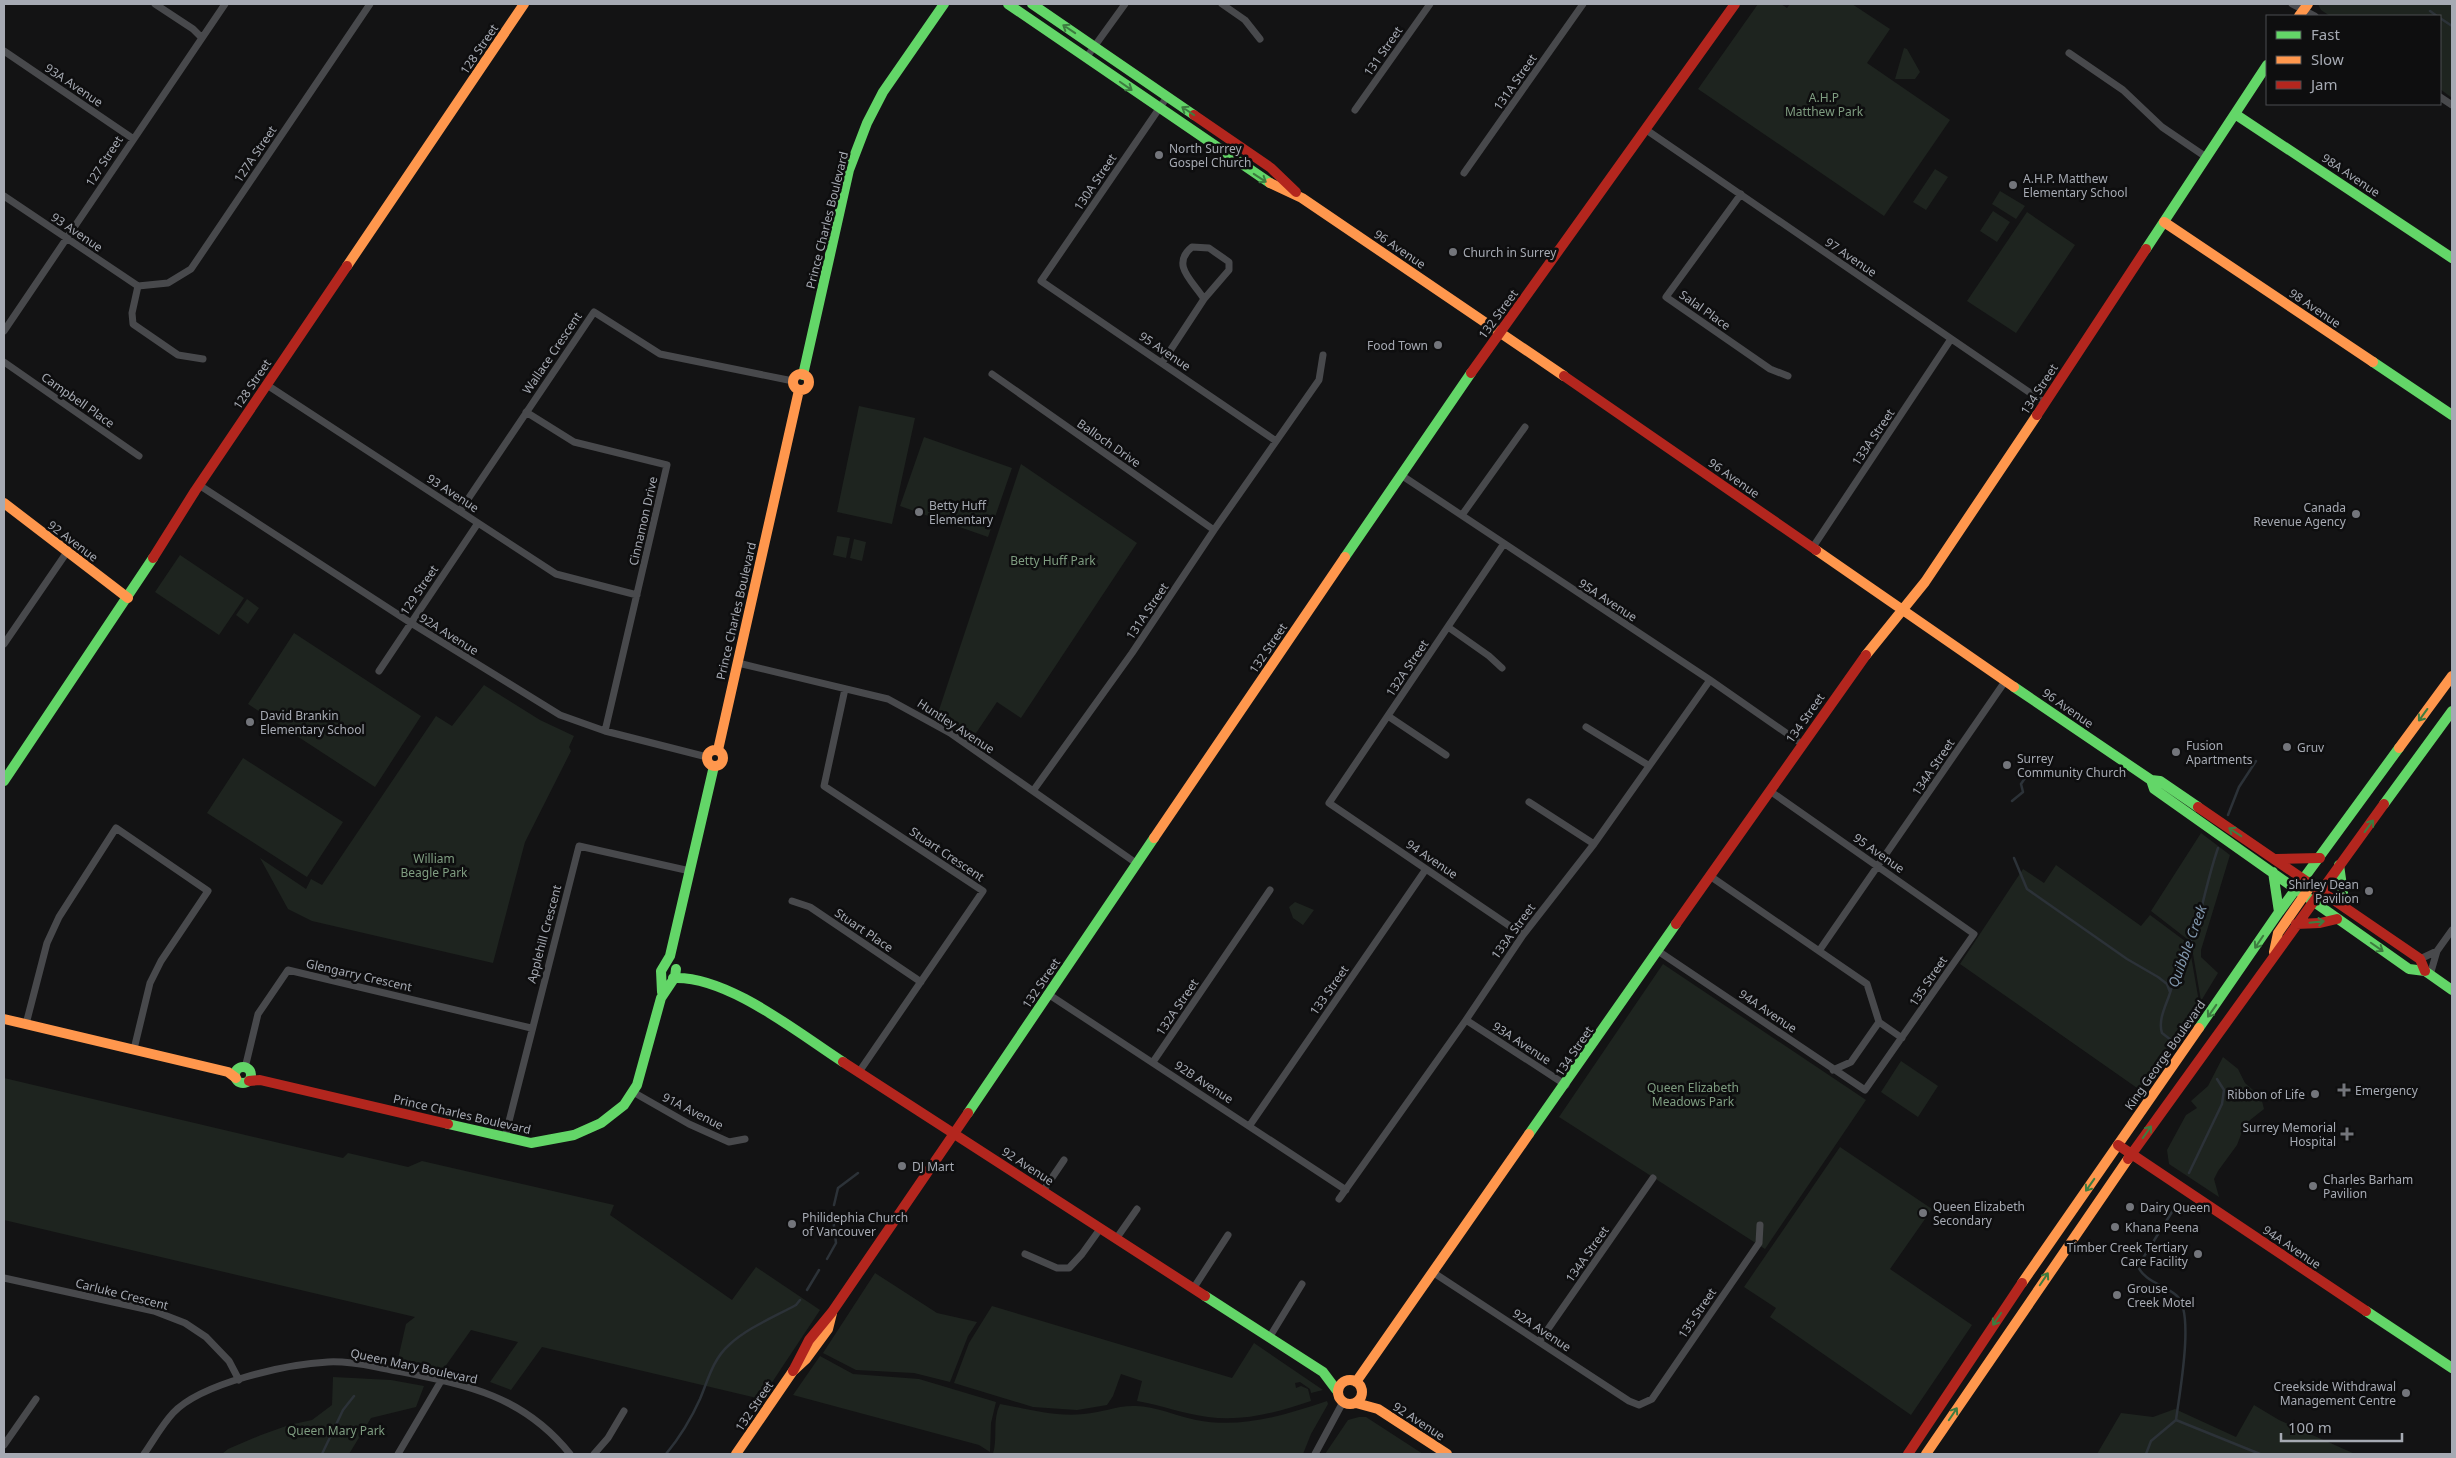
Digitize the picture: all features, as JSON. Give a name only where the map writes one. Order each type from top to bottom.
[{"type":"main road","name":"128 Street","points":[[4,781],[128,598],[199,485],[524,4]]},
{"type":"main road","name":"Prince Charles Boulevard","points":[[718,750],[796,386],[808,386],[807,378],[803,375],[850,170],[866,125],[879,100],[944,4]]},
{"type":"main road","name":"96 Avenue","points":[[1008,4],[1158,109],[1266,181],[1302,198],[1500,332],[2151,780],[2160,781],[2276,859],[2420,960],[2427,973]]},
{"type":"main road","name":"96 Avenue","points":[[1032,4],[1271,168],[1302,198]]},
{"type":"main road","name":"132 Street","points":[[736,1454],[793,1372],[806,1359],[828,1328],[832,1312],[1136,863],[1500,332],[1735,4]]},
{"type":"main road","name":"134 Street","points":[[1351,1382],[1434,1273],[1802,744],[1871,648],[1925,582],[2266,67]]},
{"type":"main road","name":"98A Avenue","points":[[2235,114],[2452,258]]},
{"type":"main road","name":"98 Avenue","points":[[2164,222],[2452,415]]},
{"type":"main road","name":"92 Avenue","points":[[4,503],[128,598]]},
{"type":"main road","name":"King George Boulevard","points":[[1926,1454],[2058,1259],[2296,924],[2320,858],[2452,676]]},
{"type":"main road","name":"King George Boulevard","points":[[1908,1454],[1993,1326],[2279,912],[2305,895],[2312,884],[2340,865],[2452,712]]},
{"type":"main road","points":[[718,750],[722,754],[723,759],[721,764],[714,766],[709,763],[707,757],[710,751],[718,750]]},
{"type":"main road","name":"Prince Charles Boulevard","points":[[4,1019],[504,1137],[531,1142],[545,1142],[580,1134],[612,1115],[633,1092],[643,1066],[670,970],[714,766]]},
{"type":"main road","name":"96 Avenue","points":[[2151,780],[2154,788],[2337,919],[2408,968],[2427,973],[2452,990]]},
{"type":"main road","points":[[2276,859],[2320,858]]},
{"type":"main road","points":[[2340,865],[2346,907]]},
{"type":"main road","points":[[2273,872],[2279,912]]},
{"type":"main road","points":[[2273,956],[2278,933],[2305,895]]},
{"type":"main road","points":[[2296,924],[2320,923],[2337,919]]},
{"type":"main road","name":"92 Avenue","points":[[670,970],[714,984],[745,999],[1323,1372],[1338,1392]]},
{"type":"main road","name":"94A Avenue","points":[[2118,1145],[2452,1368]]},
{"type":"main road","points":[[1323,1372],[1351,1382],[1378,1409]]},
{"type":"main road","points":[[1351,1382],[1340,1386],[1338,1392],[1343,1402],[1356,1403],[1378,1409]]},
{"type":"main road","points":[[1356,1403],[1360,1399],[1362,1392]]},
{"type":"main road","name":"92 Avenue","points":[[1378,1409],[1447,1454]]},
{"type":"street","points":[[156,4],[202,37]]},
{"type":"street","name":"127 Street","points":[[4,331],[132,138],[225,4]]},
{"type":"street","name":"127A Street","points":[[138,286],[168,283],[191,269],[370,4]]},
{"type":"street","points":[[1086,58],[1125,4]]},
{"type":"street","points":[[1222,4],[1245,20],[1260,39]]},
{"type":"street","name":"131 Street","points":[[1355,110],[1430,4]]},
{"type":"street","name":"131A Street","points":[[1464,173],[1583,4]]},
{"type":"street","points":[[2292,4],[2303,10]]},
{"type":"street","name":"93A Avenue","points":[[4,51],[132,138]]},
{"type":"street","points":[[2069,53],[2123,90],[2162,127],[2206,157]]},
{"type":"street","name":"130A Street","points":[[1041,281],[1167,96]]},
{"type":"street","points":[[2441,98],[2452,105]]},
{"type":"street","name":"97 Avenue","points":[[1645,129],[2045,403]]},
{"type":"street","name":"Salal Place","points":[[1741,194],[1666,297],[1770,369],[1788,376]]},
{"type":"street","name":"93 Avenue","points":[[4,196],[138,286]]},
{"type":"street","points":[[1162,363],[1204,299],[1229,270],[1229,262],[1209,248],[1192,247],[1186,252],[1182,260],[1182,267],[1204,299]]},
{"type":"street","name":"95 Avenue","points":[[1041,281],[1276,441]]},
{"type":"street","points":[[138,286],[132,313],[134,324],[178,356],[203,359]]},
{"type":"street","name":"Wallace Crescent","points":[[460,511],[594,312],[660,354],[796,386]]},
{"type":"street","name":"133A Street","points":[[1813,548],[1951,339]]},
{"type":"street","name":"131A Street","points":[[1033,791],[1132,653],[1214,530],[1319,380],[1323,355]]},
{"type":"street","name":"Campbell Place","points":[[4,362],[139,456]]},
{"type":"street","name":"Balloch Drive","points":[[992,374],[1214,530]]},
{"type":"street","name":"93 Avenue","points":[[267,385],[556,574],[637,594]]},
{"type":"street","name":"Cinnamon Drive","points":[[526,412],[574,442],[668,465],[605,731]]},
{"type":"street","points":[[1462,516],[1525,427]]},
{"type":"street","name":"95A Avenue","points":[[1402,475],[1504,545],[1710,680],[1802,744]]},
{"type":"street","name":"92A Avenue","points":[[199,485],[544,707],[580,723],[605,731],[707,757]]},
{"type":"street","name":"129 Street","points":[[379,671],[478,522]]},
{"type":"street","name":"132A Street","points":[[1329,803],[1504,545]]},
{"type":"street","points":[[4,644],[67,552]]},
{"type":"street","points":[[1448,627],[1502,668]]},
{"type":"street","name":"Huntley Avenue","points":[[738,662],[888,699],[923,716],[1136,863]]},
{"type":"street","name":"133A Street","points":[[1339,1199],[1466,1020],[1523,935],[1594,844],[1648,765],[1710,680]]},
{"type":"street","name":"134A Street","points":[[1819,951],[2006,680]]},
{"type":"street","name":"Stuart Crescent","points":[[845,689],[824,786],[983,891],[859,1072]]},
{"type":"street","points":[[1388,716],[1446,756]]},
{"type":"street","points":[[1586,727],[1648,765]]},
{"type":"street","name":"95 Avenue","points":[[1770,790],[1974,934]]},
{"type":"street","points":[[1529,802],[1594,844]]},
{"type":"street","name":"94 Avenue","points":[[1329,803],[1523,935]]},
{"type":"street","points":[[26,1024],[48,943],[60,916],[116,828],[208,891],[161,961],[150,983],[134,1049]]},
{"type":"street","name":"Applehill Crescent","points":[[504,1137],[579,846],[690,871]]},
{"type":"street","name":"133 Street","points":[[1250,1125],[1426,869]]},
{"type":"street","points":[[1710,876],[1867,984],[1879,1022],[1902,1038]]},
{"type":"street","name":"132A Street","points":[[1153,1062],[1270,890]]},
{"type":"street","name":"Stuart Place","points":[[792,902],[810,906],[921,982]]},
{"type":"street","points":[[2427,973],[2437,951],[2452,930]]},
{"type":"street","name":"135 Street","points":[[1866,1090],[1974,934]]},
{"type":"street","name":"94A Avenue","points":[[1658,950],[1833,1070],[1866,1090]]},
{"type":"street","points":[[2420,960],[2437,951]]},
{"type":"street","name":"Glengarry Crescent","points":[[244,1075],[258,1014],[288,970],[531,1028]]},
{"type":"street","name":"92B Avenue","points":[[1048,994],[1250,1125],[1346,1190]]},
{"type":"street","name":"93A Avenue","points":[[1466,1020],[1566,1085]]},
{"type":"street","points":[[1833,1070],[1851,1062],[1879,1022]]},
{"type":"street","name":"91A Avenue","points":[[633,1092],[689,1124],[729,1142],[745,1139]]},
{"type":"street","points":[[1043,1191],[1064,1160]]},
{"type":"street","name":"134A Street","points":[[1539,1342],[1653,1178]]},
{"type":"street","points":[[1116,1239],[1137,1209]]},
{"type":"street","name":"135 Street","points":[[1639,1405],[1652,1399],[1759,1243],[1760,1224]]},
{"type":"street","points":[[1025,1254],[1057,1268],[1070,1268],[1100,1229]]},
{"type":"street","points":[[1194,1289],[1228,1236]]},
{"type":"street","name":"92A Avenue","points":[[1434,1273],[1629,1401],[1639,1405]]},
{"type":"street","name":"Carluke Crescent","points":[[4,1278],[154,1312],[185,1323],[206,1337],[229,1361],[239,1380]]},
{"type":"street","points":[[1269,1338],[1302,1284]]},
{"type":"street","name":"Queen Mary Boulevard","points":[[144,1454],[173,1413],[198,1396],[277,1368],[329,1361],[357,1363],[441,1381],[496,1396],[524,1410],[557,1438],[570,1454]]},
{"type":"street","points":[[398,1454],[441,1381]]},
{"type":"street","points":[[4,1444],[36,1398]]},
{"type":"street","points":[[1315,1454],[1343,1402]]},
{"type":"street","points":[[594,1454],[608,1438],[624,1411]]},
{"type":"green space","name":"A.H.P Matthew Park","points":[[1758,4],[1781,4],[1787,8],[1790,4],[1852,4],[1890,29],[1867,63],[1950,120],[1884,216],[1698,89]]},
{"type":"green space","points":[[2318,4],[2452,4],[2452,98],[2441,90],[2441,15],[2328,15],[2321,10]]},
{"type":"green space","points":[[1904,48],[1907,49],[1920,72],[1915,79],[1895,79]]},
{"type":"green space","points":[[1935,169],[1948,177],[1926,210],[1913,202]]},
{"type":"green space","points":[[2000,191],[2025,206],[2016,219],[1992,204]]},
{"type":"green space","points":[[1993,211],[2010,222],[1997,242],[1980,231]]},
{"type":"green space","points":[[2027,212],[2075,245],[2016,333],[1967,301]]},
{"type":"green space","points":[[859,406],[915,418],[892,524],[837,512]]},
{"type":"green space","points":[[924,437],[1012,468],[988,537],[900,506]]},
{"type":"green space","name":"Betty Huff Park","points":[[1021,464],[1137,543],[1021,718],[997,702],[972,739],[937,716]]},
{"type":"green space","points":[[837,536],[850,538],[846,558],[833,555]]},
{"type":"green space","points":[[854,539],[866,542],[862,561],[850,558]]},
{"type":"green space","points":[[180,555],[244,598],[219,635],[155,592]]},
{"type":"green space","points":[[247,599],[259,608],[248,624],[236,615]]},
{"type":"green space","points":[[294,633],[421,716],[375,787],[248,704]]},
{"type":"green space","name":"William Beagle Park","points":[[484,685],[540,720],[574,736],[569,747],[571,751],[525,842],[493,963],[312,921],[288,909],[260,858],[306,889],[311,879],[322,885],[436,716],[452,726]]},
{"type":"green space","points":[[243,758],[343,822],[307,877],[207,813]]},
{"type":"green space","points":[[2201,833],[2230,855],[2201,950],[2201,957],[2218,973],[2201,1001],[2191,942],[2151,911]]},
{"type":"green space","points":[[2056,865],[2141,926],[2150,915],[2189,944],[2199,1002],[2140,1090],[1960,964],[2023,869],[2044,883]]},
{"type":"green space","points":[[1295,902],[1314,910],[1303,925],[1293,918],[1289,907]]},
{"type":"green space","name":"Queen Elizabeth Meadows Park","points":[[1663,964],[1866,1100],[1765,1249],[1559,1117]]},
{"type":"green space","points":[[2223,1057],[2238,1069],[2245,1083],[2261,1097],[2264,1109],[2245,1124],[2237,1145],[2218,1171],[2214,1179],[2219,1197],[2169,1164],[2167,1150],[2186,1115],[2197,1108],[2191,1101],[2208,1086]]},
{"type":"green space","points":[[1901,1061],[1938,1086],[1918,1117],[1881,1092]]},
{"type":"green space","points":[[4,1078],[343,1158],[348,1153],[408,1167],[422,1161],[614,1205],[610,1215],[732,1300],[756,1267],[820,1310],[761,1399],[542,1347],[511,1390],[490,1382],[518,1342],[471,1330],[442,1371],[398,1359],[406,1324],[415,1317],[4,1220]]},
{"type":"green space","points":[[1840,1147],[1932,1209],[1890,1269],[1972,1325],[1911,1415],[1770,1317],[1776,1308],[1744,1287]]},
{"type":"green space","points":[[875,1273],[937,1313],[977,1322],[968,1336],[950,1382],[914,1373],[856,1370],[823,1353]]},
{"type":"green space","points":[[992,1306],[1232,1378],[1254,1343],[1323,1390],[1311,1393],[1310,1389],[1300,1382],[1295,1383],[1296,1388],[1301,1386],[1308,1389],[1311,1401],[1261,1415],[1221,1418],[1199,1416],[1137,1401],[1142,1381],[1121,1374],[1113,1396],[1107,1405],[1077,1410],[1033,1407],[954,1383],[969,1343]]},
{"type":"green space","points":[[820,1356],[853,1374],[919,1379],[996,1402],[991,1423],[990,1452],[979,1445],[793,1395]]},
{"type":"green space","name":"Queen Mary Park","points":[[333,1377],[391,1380],[424,1386],[416,1407],[371,1418],[349,1454],[222,1454],[228,1449],[261,1435],[289,1425],[312,1420],[332,1405]]},
{"type":"green space","points":[[1327,1401],[1328,1404],[1311,1434],[1303,1454],[993,1454],[996,1417],[1000,1404],[1042,1412],[1073,1415],[1127,1406],[1141,1406],[1196,1420],[1230,1423],[1279,1416]]},
{"type":"green space","points":[[2254,1405],[2279,1420],[2355,1454],[2097,1454],[2121,1413],[2153,1417],[2175,1409],[2236,1437]]},
{"type":"green space","points":[[1366,1417],[1423,1454],[1325,1454],[1348,1420]]},
{"type":"waterway","points":[[2430,11],[2436,15]]},
{"type":"waterway","points":[[2441,19],[2452,26]]},
{"type":"waterway","name":"Quibble Creek","points":[[2228,815],[2239,787],[2256,761]]},
{"type":"waterway","points":[[2012,801],[2023,792],[2021,784],[2025,778]]},
{"type":"waterway","name":"Quibble Creek","points":[[2171,1040],[2162,1033],[2163,1014],[2196,928],[2218,848]]},
{"type":"waterway","points":[[2014,858],[2027,889],[2127,959],[2158,977],[2167,984],[2170,992]]},
{"type":"waterway","name":"Quibble Creek","points":[[2189,1173],[2222,1104],[2224,1090],[2217,1079]]},
{"type":"waterway","points":[[834,1205],[838,1188],[858,1173]]},
{"type":"waterway","name":"Quibble Creek","points":[[2146,1454],[2151,1441],[2176,1420],[2184,1355],[2185,1319],[2182,1305],[2177,1296],[2145,1276],[2138,1266],[2177,1204]]},
{"type":"waterway","points":[[827,1259],[836,1243],[833,1218]]},
{"type":"waterway","points":[[807,1290],[819,1270]]},
{"type":"waterway","points":[[666,1454],[689,1421],[711,1370],[723,1351],[744,1333],[796,1305],[800,1300]]},
{"type":"waterway","points":[[322,1454],[343,1410],[354,1396]]},
{"type":"waterway","points":[[2176,1420],[2260,1454]]},
{"type":"traffic: fast","points":[[803,375],[849,170],[867,123],[883,92],[944,4]]},
{"type":"traffic: fast","points":[[1008,4],[1270,183]]},
{"type":"traffic: fast","points":[[1032,4],[1194,115]]},
{"type":"traffic: fast","points":[[2146,249],[2266,67]]},
{"type":"traffic: fast","points":[[2235,114],[2452,258]]},
{"type":"traffic: fast","points":[[2373,362],[2452,415]]},
{"type":"traffic: fast","points":[[1345,557],[1471,373]]},
{"type":"traffic: fast","points":[[4,781],[153,558]]},
{"type":"traffic: fast","points":[[2014,687],[2151,780],[2160,781],[2198,807]]},
{"type":"traffic: fast","points":[[2384,804],[2452,711]]},
{"type":"traffic: fast","points":[[2199,1028],[2279,912],[2399,748]]},
{"type":"traffic: fast","points":[[662,992],[661,971],[670,956],[714,766]]},
{"type":"traffic: fast","points":[[2151,780],[2154,789],[2409,969],[2425,971],[2452,990]]},
{"type":"traffic: fast","points":[[968,1113],[1154,838]]},
{"type":"traffic: fast","points":[[2339,865],[2345,907]]},
{"type":"traffic: fast","points":[[2273,872],[2279,912]]},
{"type":"traffic: fast","points":[[1529,1134],[1676,924]]},
{"type":"traffic: fast","points":[[448,1124],[531,1143],[574,1135],[601,1123],[624,1105],[637,1085],[661,998],[675,977],[676,969]]},
{"type":"traffic: fast","points":[[673,978],[694,980],[716,986],[739,996],[784,1022],[843,1062]]},
{"type":"traffic: fast","points":[[243,1067],[249,1069],[251,1075],[249,1081],[243,1083],[237,1081],[235,1075],[237,1069],[243,1067]]},
{"type":"traffic: fast","points":[[1205,1296],[1323,1372],[1338,1392]]},
{"type":"traffic: fast","points":[[2366,1311],[2452,1368]]},
{"type":"traffic: slow","points":[[347,266],[524,4]]},
{"type":"traffic: slow","points":[[2300,15],[2308,4]]},
{"type":"traffic: slow","points":[[1270,183],[1302,198],[1564,376]]},
{"type":"traffic: slow","points":[[2164,222],[2373,362]]},
{"type":"traffic: slow","points":[[801,374],[807,376],[809,382],[807,388],[801,390],[795,388],[793,382],[795,376],[801,374]]},
{"type":"traffic: slow","points":[[718,750],[799,390]]},
{"type":"traffic: slow","points":[[1866,655],[1925,582],[2037,415]]},
{"type":"traffic: slow","points":[[4,503],[128,598]]},
{"type":"traffic: slow","points":[[1816,550],[2014,687]]},
{"type":"traffic: slow","points":[[1154,838],[1345,557]]},
{"type":"traffic: slow","points":[[2399,748],[2452,676]]},
{"type":"traffic: slow","points":[[712,750],[718,750],[723,755],[723,758],[721,764],[712,766],[707,761],[707,755],[712,750]]},
{"type":"traffic: slow","points":[[2274,952],[2278,933],[2312,884]]},
{"type":"traffic: slow","points":[[4,1019],[228,1072],[236,1078]]},
{"type":"traffic: slow","points":[[2022,1283],[2199,1028]]},
{"type":"traffic: slow","points":[[1356,1382],[1529,1134]]},
{"type":"traffic: slow","points":[[1926,1454],[2128,1159]]},
{"type":"traffic: slow","points":[[736,1454],[793,1371],[806,1359],[828,1329],[832,1313]]},
{"type":"traffic: slow","points":[[1350,1380],[1355,1381],[1361,1387],[1362,1392],[1361,1397],[1355,1403],[1350,1404],[1345,1403],[1339,1397],[1338,1392],[1339,1387],[1345,1381],[1350,1380]]},
{"type":"traffic: slow","points":[[1356,1403],[1378,1409],[1447,1454]]},
{"type":"traffic: jam","points":[[1471,373],[1735,4]]},
{"type":"traffic: jam","points":[[1194,115],[1271,168],[1296,192]]},
{"type":"traffic: jam","points":[[2037,415],[2146,249]]},
{"type":"traffic: jam","points":[[153,558],[195,491],[347,266]]},
{"type":"traffic: jam","points":[[1564,376],[1816,550]]},
{"type":"traffic: jam","points":[[1676,924],[1866,655]]},
{"type":"traffic: jam","points":[[2128,1159],[2384,804]]},
{"type":"traffic: jam","points":[[2198,807],[2420,959],[2425,971]]},
{"type":"traffic: jam","points":[[2276,859],[2320,858]]},
{"type":"traffic: jam","points":[[2296,924],[2320,923],[2337,919]]},
{"type":"traffic: jam","points":[[843,1062],[1205,1296]]},
{"type":"traffic: jam","points":[[249,1081],[260,1080],[448,1124]]},
{"type":"traffic: jam","points":[[793,1371],[809,1340],[832,1312],[968,1113]]},
{"type":"traffic: jam","points":[[2118,1145],[2366,1311]]},
{"type":"traffic: jam","points":[[1908,1454],[2022,1283]]},
{"type":"place","name":"North Surrey Gospel Church","points":[[1159,155]]},
{"type":"place","name":"A.H.P. Matthew Elementary School","points":[[2013,185]]},
{"type":"place","name":"Church in Surrey","points":[[1453,252]]},
{"type":"place","name":"Food Town","points":[[1438,345]]},
{"type":"place","name":"Betty Huff Elementary","points":[[919,512]]},
{"type":"place","name":"Canada Revenue Agency","points":[[2356,514]]},
{"type":"place","name":"David Brankin Elementary School","points":[[250,722]]},
{"type":"place","name":"Gruv","points":[[2287,747]]},
{"type":"place","name":"Fusion Apartments","points":[[2176,752]]},
{"type":"place","name":"Surrey Community Church","points":[[2007,765]]},
{"type":"place","name":"Shirley Dean Pavilion","points":[[2369,891]]},
{"type":"place","name":"Emergency","points":[[2344,1090]]},
{"type":"place","name":"Ribbon of Life","points":[[2315,1094]]},
{"type":"place","name":"Surrey Memorial Hospital","points":[[2347,1134]]},
{"type":"place","name":"DJ Mart","points":[[902,1166]]},
{"type":"place","name":"Charles Barham Pavilion","points":[[2313,1186]]},
{"type":"place","name":"Dairy Queen","points":[[2130,1207]]},
{"type":"place","name":"Queen Elizabeth Secondary","points":[[1923,1213]]},
{"type":"place","name":"Philidephia Church of Vancouver","points":[[792,1224]]},
{"type":"place","name":"Khana Peena","points":[[2115,1227]]},
{"type":"place","name":"Timber Creek Tertiary Care Facility","points":[[2198,1254]]},
{"type":"place","name":"Grouse Creek Motel","points":[[2117,1295]]},
{"type":"place","name":"Creekside Withdrawal Management Centre","points":[[2406,1393]]}]
